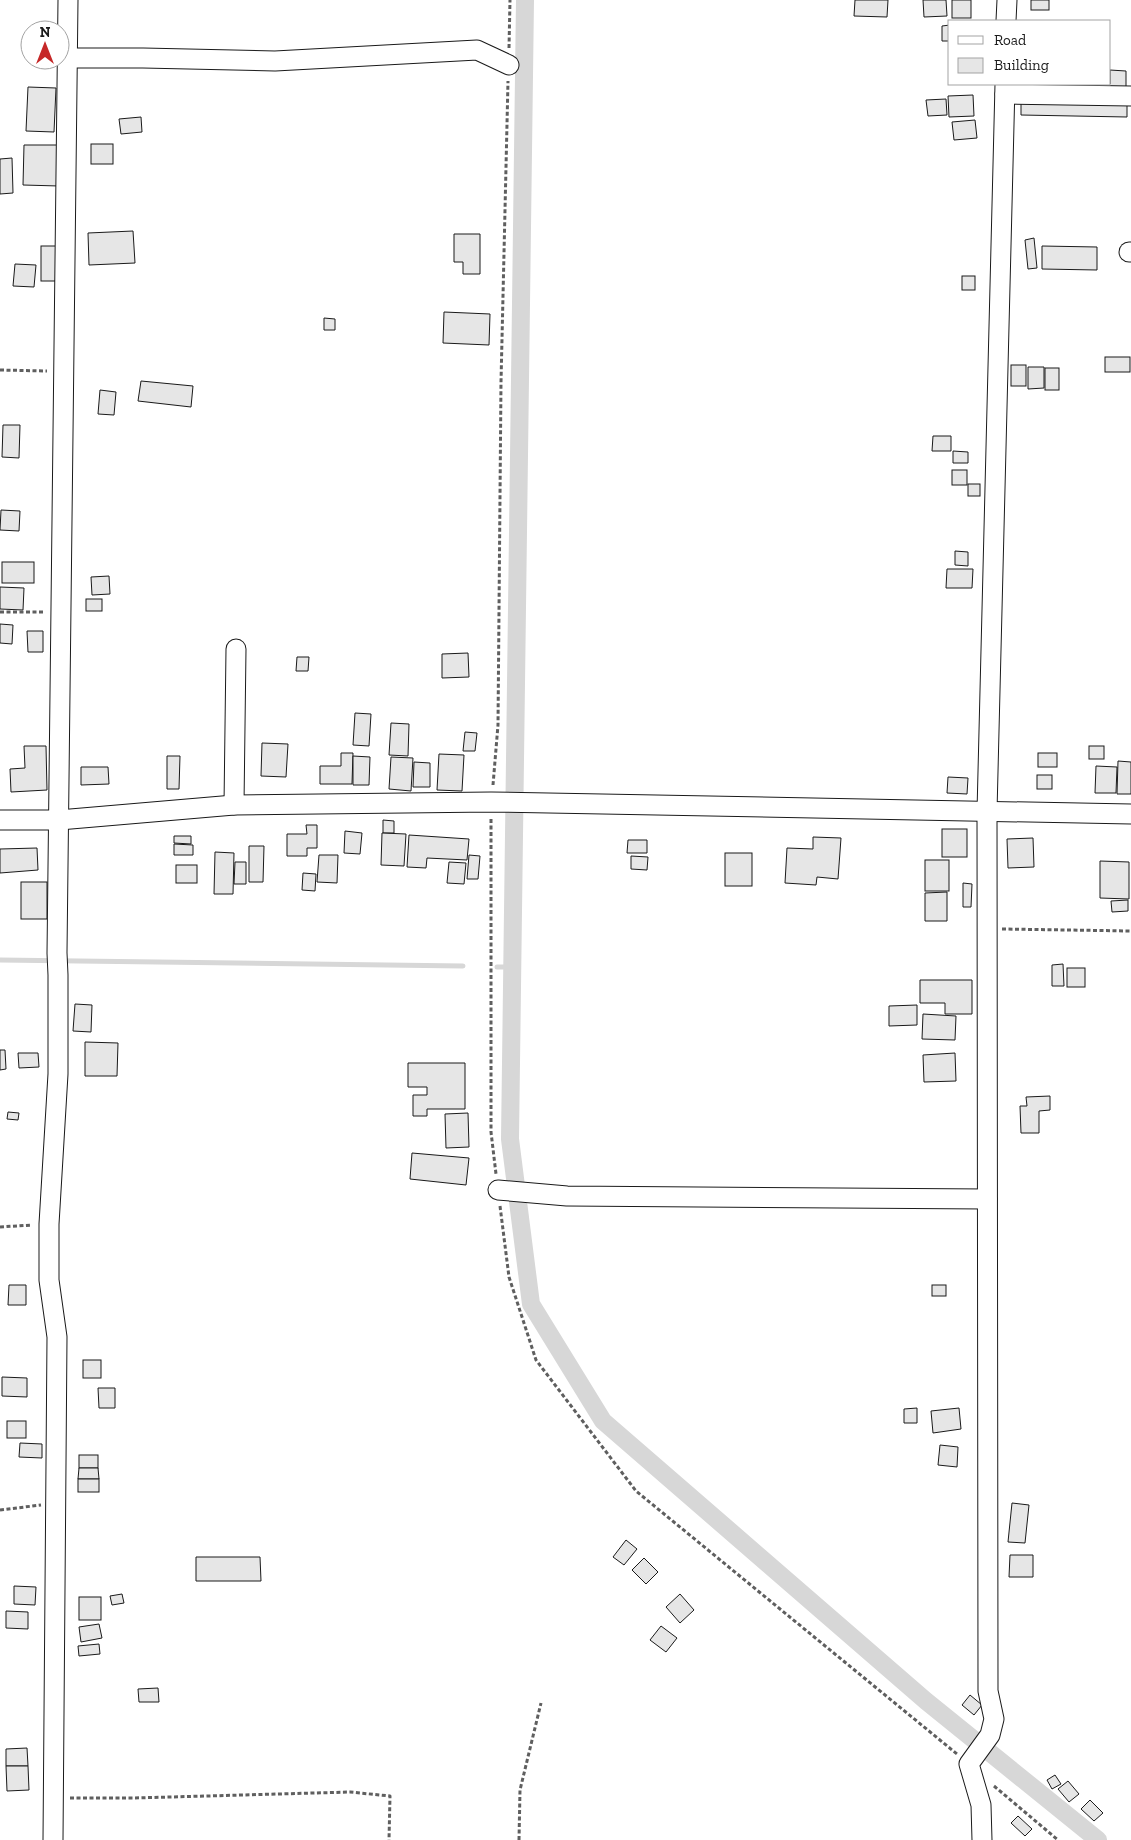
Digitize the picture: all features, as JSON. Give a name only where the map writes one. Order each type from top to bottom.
[{"type":"street","points":[[68,0],[68,20]]},
{"type":"street","points":[[1006,20],[1007,0]]},
{"type":"street","points":[[70,58],[275,61],[477,50],[509,65]]},
{"type":"street","points":[[53,1840],[57,1337],[49,1280],[49,1224],[58,1074],[57,953],[68,70]]},
{"type":"street","points":[[982,1840],[982,1805],[971,1762],[990,1735],[994,1719],[988,1692],[987,812],[1005,89],[1131,96]]},
{"type":"street","points":[[234,805],[236,649]]},
{"type":"street","points":[[0,820],[59,820],[234,805],[491,802],[1131,814]]},
{"type":"street","points":[[498,1190],[567,1196],[987,1199]]},
{"type":"path","points":[[510,0],[501,382],[498,725],[491,802],[491,1132],[509,1276],[536,1360],[636,1491],[971,1762]]},
{"type":"path","points":[[0,370],[65,372]]},
{"type":"path","points":[[0,612],[62,612]]},
{"type":"path","points":[[987,929],[1131,931]]},
{"type":"path","points":[[0,1226],[49,1224]]},
{"type":"path","points":[[0,1510],[56,1502]]},
{"type":"path","points":[[519,1840],[520,1790],[541,1703]]},
{"type":"path","points":[[991,1783],[1058,1840]]},
{"type":"path","points":[[53,1797],[134,1798],[350,1792],[390,1796],[389,1840]]},
{"type":"building","points":[[855,0],[888,0],[887,17],[854,16]]},
{"type":"building","points":[[923,0],[946,0],[947,16],[924,17]]},
{"type":"building","points":[[952,0],[971,0],[971,18],[952,18]]},
{"type":"building","points":[[1031,0],[1049,0],[1049,10],[1031,10]]},
{"type":"building","points":[[948,25],[948,41],[942,41],[942,26]]},
{"type":"building","points":[[1111,70],[1126,71],[1126,93],[1024,91],[1025,85],[1111,85]]},
{"type":"building","points":[[28,87],[56,88],[54,132],[26,131]]},
{"type":"building","points":[[973,95],[974,116],[949,117],[948,96]]},
{"type":"building","points":[[1021,96],[1127,99],[1127,117],[1021,115]]},
{"type":"building","points":[[946,99],[947,115],[928,116],[926,100]]},
{"type":"building","points":[[141,117],[142,132],[121,134],[119,119]]},
{"type":"building","points":[[975,120],[977,138],[954,140],[952,122]]},
{"type":"building","points":[[91,144],[113,144],[113,164],[91,164]]},
{"type":"building","points":[[24,145],[59,145],[59,186],[23,185]]},
{"type":"building","points":[[12,158],[13,193],[0,194],[0,159]]},
{"type":"building","points":[[133,231],[135,263],[89,265],[88,233]]},
{"type":"building","points":[[454,234],[480,234],[480,274],[463,274],[463,262],[454,262]]},
{"type":"building","points":[[1034,238],[1037,268],[1028,269],[1025,240]]},
{"type":"building","points":[[41,246],[57,246],[57,281],[41,281]]},
{"type":"building","points":[[1042,246],[1097,247],[1097,270],[1042,269]]},
{"type":"building","points":[[15,264],[36,265],[34,287],[13,286]]},
{"type":"building","points":[[962,276],[975,276],[975,290],[962,290]]},
{"type":"building","points":[[444,312],[490,314],[489,345],[443,343]]},
{"type":"building","points":[[324,318],[335,319],[335,330],[324,330]]},
{"type":"building","points":[[1105,357],[1130,357],[1130,372],[1105,372]]},
{"type":"building","points":[[1011,365],[1026,365],[1026,386],[1011,386]]},
{"type":"building","points":[[1028,367],[1044,367],[1044,388],[1028,389]]},
{"type":"building","points":[[1045,368],[1059,368],[1059,390],[1045,390]]},
{"type":"building","points":[[141,381],[193,386],[191,407],[138,401]]},
{"type":"building","points":[[100,390],[116,392],[114,415],[98,414]]},
{"type":"building","points":[[3,425],[20,425],[19,458],[2,457]]},
{"type":"building","points":[[933,436],[951,436],[951,451],[932,451]]},
{"type":"building","points":[[953,451],[968,452],[968,463],[953,463]]},
{"type":"building","points":[[952,470],[967,470],[967,485],[952,485]]},
{"type":"building","points":[[968,484],[980,484],[980,496],[968,496]]},
{"type":"building","points":[[1,510],[20,511],[19,531],[0,530]]},
{"type":"building","points":[[955,551],[968,552],[968,566],[955,565]]},
{"type":"building","points":[[2,562],[34,562],[34,583],[2,583]]},
{"type":"building","points":[[947,569],[973,569],[972,588],[946,588]]},
{"type":"building","points":[[109,576],[110,594],[92,595],[91,577]]},
{"type":"building","points":[[0,587],[24,588],[23,610],[0,609]]},
{"type":"building","points":[[86,599],[102,599],[102,611],[86,611]]},
{"type":"building","points":[[0,624],[13,625],[12,644],[0,643]]},
{"type":"building","points":[[27,631],[43,631],[43,652],[28,652]]},
{"type":"building","points":[[468,653],[469,677],[442,678],[442,654]]},
{"type":"building","points":[[297,657],[309,657],[308,671],[296,671]]},
{"type":"building","points":[[355,713],[371,714],[369,746],[353,745]]},
{"type":"building","points":[[391,723],[409,724],[408,756],[389,755]]},
{"type":"building","points":[[465,732],[477,733],[475,751],[463,751]]},
{"type":"building","points":[[262,743],[288,744],[286,777],[261,776]]},
{"type":"building","points":[[24,746],[46,746],[47,790],[11,792],[10,769],[25,768]]},
{"type":"building","points":[[1089,746],[1104,746],[1104,759],[1089,759]]},
{"type":"building","points":[[341,753],[353,753],[352,784],[320,784],[320,766],[341,766]]},
{"type":"building","points":[[1038,753],[1057,753],[1057,767],[1038,767]]},
{"type":"building","points":[[439,754],[464,755],[462,791],[437,790]]},
{"type":"building","points":[[167,756],[180,756],[179,789],[167,789]]},
{"type":"building","points":[[353,756],[370,757],[369,785],[353,785]]},
{"type":"building","points":[[391,757],[413,758],[411,791],[389,789]]},
{"type":"building","points":[[1118,761],[1131,762],[1131,794],[1117,794]]},
{"type":"building","points":[[414,762],[430,763],[430,787],[413,787]]},
{"type":"building","points":[[1096,766],[1117,767],[1116,793],[1095,793]]},
{"type":"building","points":[[81,767],[108,767],[109,784],[81,785]]},
{"type":"building","points":[[1037,775],[1052,775],[1052,789],[1037,789]]},
{"type":"building","points":[[948,777],[968,778],[967,794],[947,793]]},
{"type":"building","points":[[383,820],[394,821],[394,833],[383,833]]},
{"type":"building","points":[[306,825],[317,825],[317,848],[307,848],[307,856],[287,856],[287,834],[307,834]]},
{"type":"building","points":[[942,829],[967,829],[967,857],[942,857]]},
{"type":"building","points":[[345,831],[362,833],[360,854],[344,853]]},
{"type":"building","points":[[382,833],[406,834],[404,866],[381,865]]},
{"type":"building","points":[[409,835],[469,839],[467,860],[427,858],[426,868],[407,867]]},
{"type":"building","points":[[174,836],[191,836],[191,844],[174,843]]},
{"type":"building","points":[[813,837],[841,838],[838,879],[817,877],[816,885],[785,883],[787,848],[813,849]]},
{"type":"building","points":[[1033,838],[1034,867],[1008,868],[1007,839]]},
{"type":"building","points":[[628,840],[647,840],[647,853],[627,853]]},
{"type":"building","points":[[174,844],[193,845],[193,855],[174,855]]},
{"type":"building","points":[[249,846],[264,846],[263,882],[249,882]]},
{"type":"building","points":[[37,848],[38,870],[0,873],[0,849]]},
{"type":"building","points":[[215,852],[234,853],[233,894],[214,894]]},
{"type":"building","points":[[725,853],[752,853],[752,886],[725,886]]},
{"type":"building","points":[[319,855],[338,855],[337,883],[317,882]]},
{"type":"building","points":[[469,855],[480,856],[478,879],[467,879]]},
{"type":"building","points":[[631,856],[648,857],[647,870],[631,869]]},
{"type":"building","points":[[925,860],[949,860],[949,891],[925,891]]},
{"type":"building","points":[[1100,861],[1129,862],[1129,899],[1100,898]]},
{"type":"building","points":[[235,862],[246,862],[246,884],[234,884]]},
{"type":"building","points":[[449,862],[466,863],[464,884],[447,883]]},
{"type":"building","points":[[176,865],[197,865],[197,883],[176,883]]},
{"type":"building","points":[[303,873],[316,874],[315,891],[302,890]]},
{"type":"building","points":[[21,882],[47,882],[47,919],[21,919]]},
{"type":"building","points":[[963,883],[972,884],[971,907],[963,907]]},
{"type":"building","points":[[947,892],[947,921],[925,921],[925,893]]},
{"type":"building","points":[[1128,900],[1128,911],[1112,912],[1111,901]]},
{"type":"building","points":[[1063,964],[1064,986],[1052,986],[1052,965]]},
{"type":"building","points":[[1067,968],[1085,968],[1085,987],[1067,987]]},
{"type":"building","points":[[920,980],[972,980],[972,1014],[945,1014],[945,1003],[920,1003]]},
{"type":"building","points":[[75,1004],[92,1005],[91,1032],[73,1031]]},
{"type":"building","points":[[917,1005],[917,1025],[889,1026],[889,1006]]},
{"type":"building","points":[[923,1014],[956,1016],[955,1040],[922,1039]]},
{"type":"building","points":[[85,1042],[118,1043],[117,1076],[85,1076]]},
{"type":"building","points":[[0,1050],[5,1050],[6,1069],[0,1070]]},
{"type":"building","points":[[18,1053],[38,1053],[39,1067],[19,1068]]},
{"type":"building","points":[[955,1053],[956,1081],[924,1082],[923,1055]]},
{"type":"building","points":[[408,1063],[465,1063],[465,1109],[427,1109],[427,1116],[413,1116],[413,1095],[427,1095],[427,1087],[408,1087]]},
{"type":"building","points":[[1050,1096],[1050,1110],[1039,1111],[1039,1133],[1021,1133],[1020,1106],[1027,1106],[1026,1097]]},
{"type":"building","points":[[8,1112],[19,1113],[18,1120],[7,1119]]},
{"type":"building","points":[[468,1113],[469,1147],[446,1148],[445,1114]]},
{"type":"building","points":[[412,1153],[469,1158],[466,1185],[410,1179]]},
{"type":"building","points":[[9,1285],[26,1285],[26,1305],[8,1305]]},
{"type":"building","points":[[932,1285],[946,1285],[946,1296],[932,1296]]},
{"type":"building","points":[[83,1360],[101,1360],[101,1378],[83,1378]]},
{"type":"building","points":[[2,1377],[27,1378],[27,1397],[2,1396]]},
{"type":"building","points":[[98,1388],[115,1388],[115,1408],[99,1408]]},
{"type":"building","points":[[917,1408],[917,1423],[904,1423],[904,1409]]},
{"type":"building","points":[[959,1408],[961,1429],[933,1433],[931,1411]]},
{"type":"building","points":[[7,1421],[26,1421],[26,1438],[7,1438]]},
{"type":"building","points":[[20,1443],[42,1444],[42,1458],[19,1457]]},
{"type":"building","points":[[940,1445],[958,1447],[957,1467],[938,1465]]},
{"type":"building","points":[[79,1455],[98,1455],[98,1468],[79,1468]]},
{"type":"building","points":[[79,1468],[98,1468],[99,1479],[78,1479]]},
{"type":"building","points":[[78,1479],[99,1479],[99,1492],[78,1492]]},
{"type":"building","points":[[1012,1503],[1029,1505],[1025,1543],[1008,1542]]},
{"type":"building","points":[[626,1540],[637,1549],[624,1565],[613,1557]]},
{"type":"building","points":[[1010,1555],[1033,1555],[1033,1577],[1009,1577]]},
{"type":"building","points":[[196,1557],[260,1557],[261,1581],[196,1581]]},
{"type":"building","points":[[644,1558],[658,1572],[646,1584],[632,1570]]},
{"type":"building","points":[[14,1586],[36,1587],[35,1605],[14,1604]]},
{"type":"building","points":[[122,1594],[124,1603],[112,1605],[110,1596]]},
{"type":"building","points":[[680,1594],[694,1610],[680,1623],[666,1607]]},
{"type":"building","points":[[79,1597],[101,1597],[101,1620],[79,1620]]},
{"type":"building","points":[[6,1611],[28,1612],[28,1629],[6,1628]]},
{"type":"building","points":[[99,1624],[102,1638],[81,1642],[79,1627]]},
{"type":"building","points":[[661,1626],[677,1638],[666,1652],[650,1640]]},
{"type":"building","points":[[99,1644],[100,1654],[79,1656],[78,1646]]},
{"type":"building","points":[[158,1688],[159,1702],[139,1702],[138,1689]]},
{"type":"building","points":[[970,1695],[982,1705],[974,1715],[962,1705]]},
{"type":"building","points":[[27,1748],[28,1766],[6,1766],[6,1749]]},
{"type":"building","points":[[6,1766],[28,1766],[29,1790],[7,1791]]},
{"type":"building","points":[[1055,1775],[1061,1784],[1052,1789],[1047,1780]]},
{"type":"building","points":[[1068,1781],[1079,1794],[1069,1802],[1058,1789]]},
{"type":"building","points":[[1090,1800],[1103,1813],[1094,1821],[1081,1809]]},
{"type":"building","points":[[1018,1816],[1032,1829],[1025,1836],[1011,1823]]},
{"type":"waterway","points":[[525,0],[510,1139],[531,1304],[603,1421],[926,1701],[1098,1840]]},
{"type":"waterway","points":[[0,960],[463,966]]},
{"type":"waterway","points":[[497,967],[512,967]]}]
